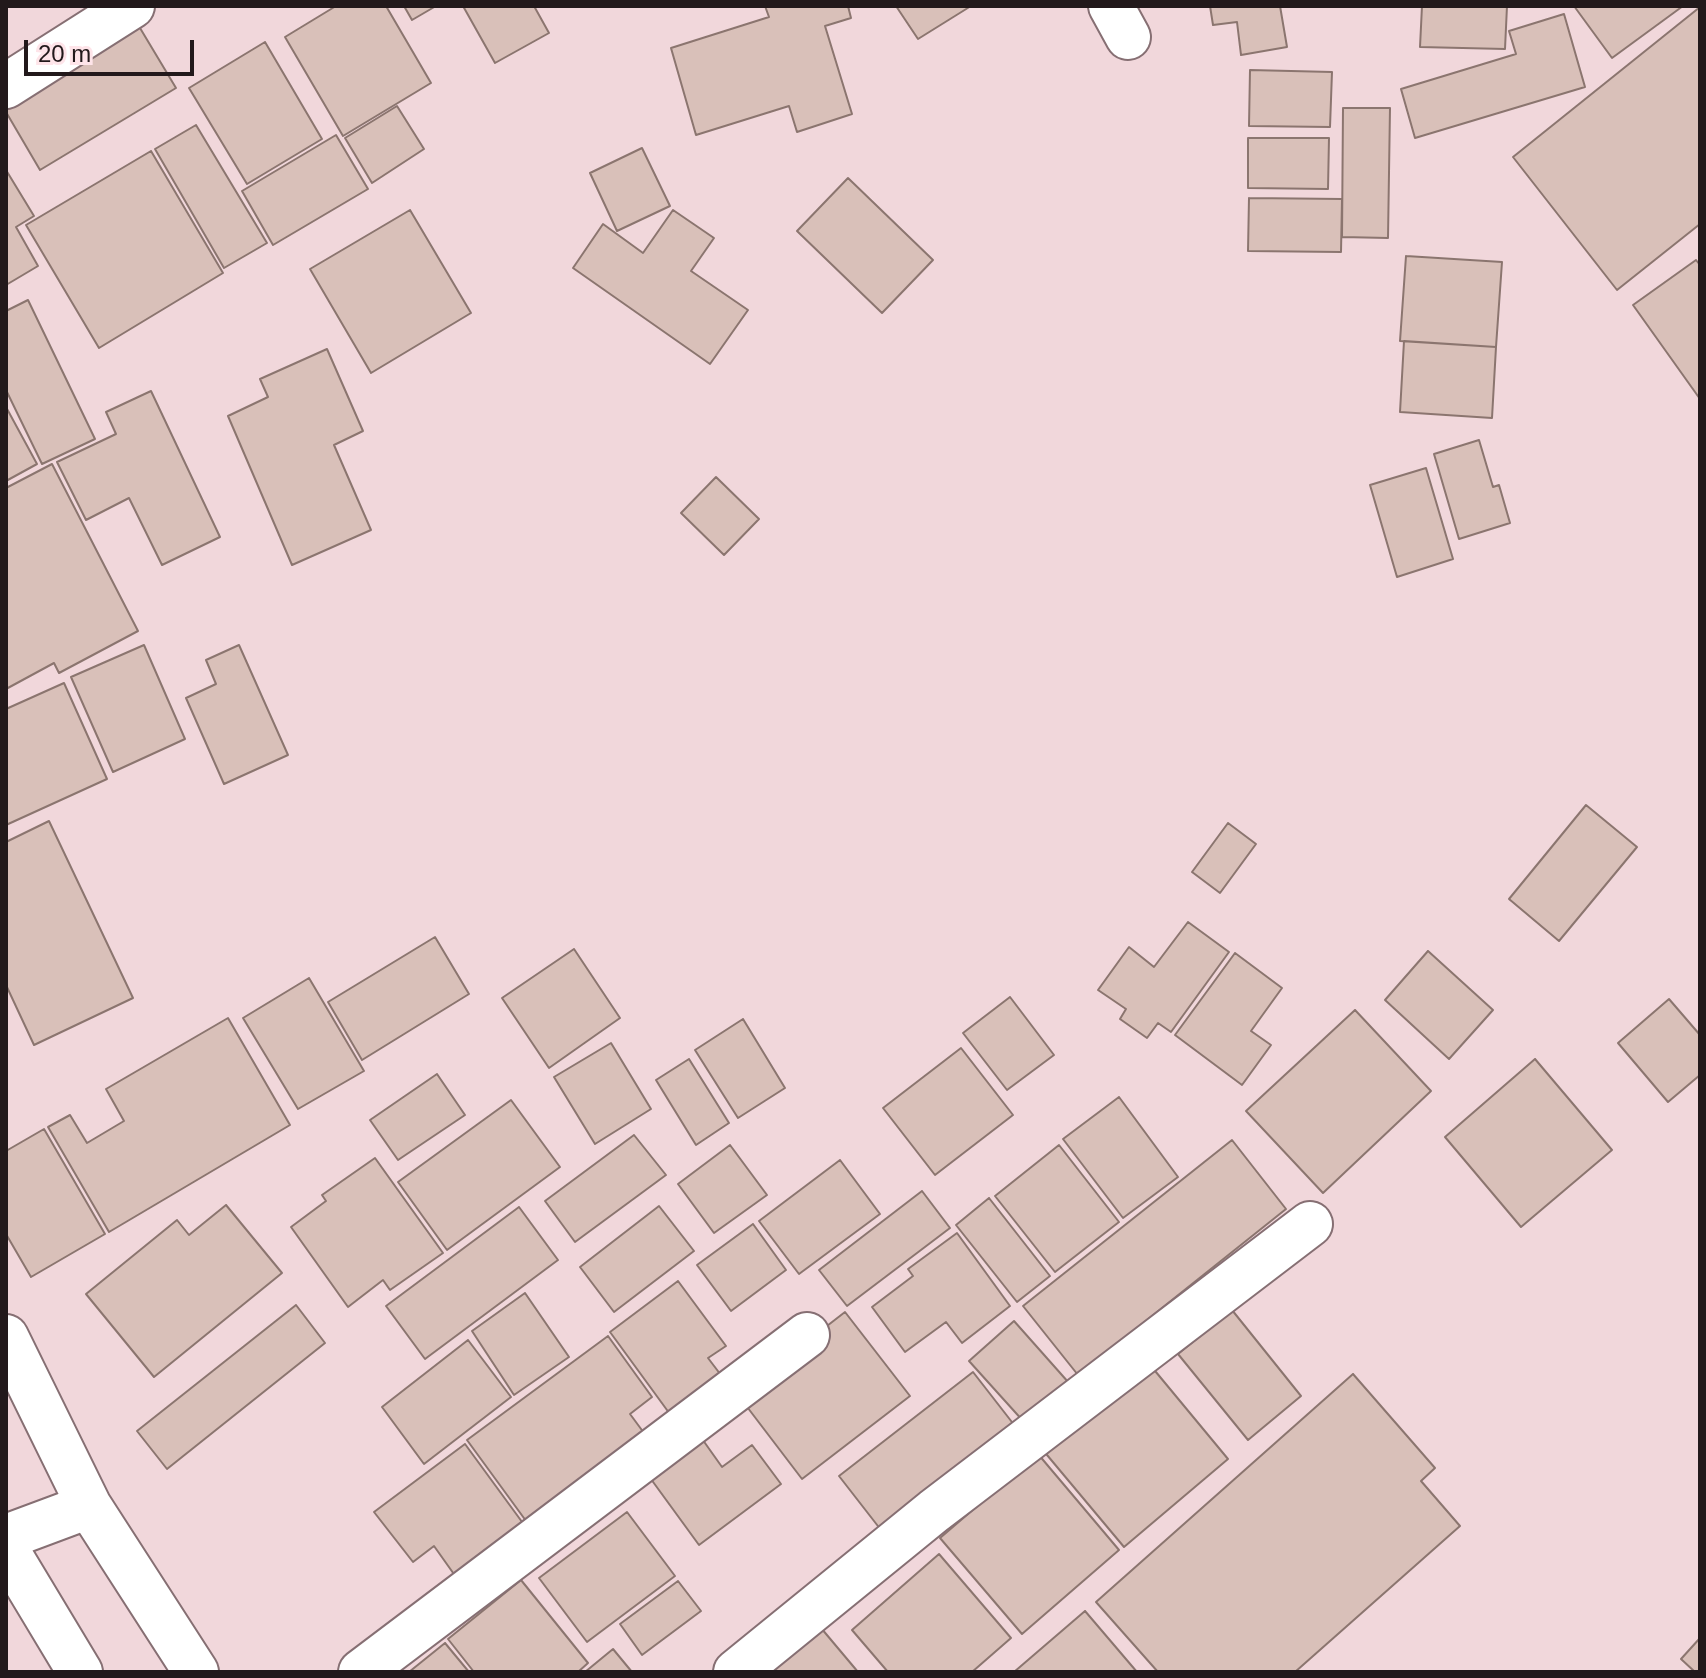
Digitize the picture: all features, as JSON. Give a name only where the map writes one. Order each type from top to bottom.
[{"type":"street","points":[[6,86],[132,6]]},
{"type":"street","points":[[736,1672],[934,1511],[1310,1224]]},
{"type":"street","points":[[361,1672],[807,1335]]},
{"type":"street","points":[[6,1337],[89,1506],[196,1672]]},
{"type":"street","points":[[6,1537],[89,1506]]},
{"type":"street","points":[[6,1549],[80,1672]]},
{"type":"building","points":[[336,6],[386,6],[431,83],[343,136],[285,37]]},
{"type":"building","points":[[404,6],[436,6],[412,20]]},
{"type":"building","points":[[463,6],[534,6],[549,33],[495,63]]},
{"type":"building","points":[[765,6],[848,6],[851,18],[825,26],[852,114],[797,132],[789,106],[696,135],[671,48],[769,17]]},
{"type":"building","points":[[896,6],[971,6],[918,39]]},
{"type":"building","points":[[1210,6],[1280,6],[1287,47],[1241,55],[1237,22],[1213,25]]},
{"type":"building","points":[[1422,6],[1507,6],[1505,49],[1420,47]]},
{"type":"building","points":[[1574,6],[1683,6],[1612,58]]},
{"type":"building","points":[[1700,7],[1700,224],[1617,290],[1513,157]]},
{"type":"building","points":[[1564,14],[1585,87],[1415,138],[1401,89],[1516,54],[1509,31]]},
{"type":"building","points":[[137,23],[176,88],[40,170],[6,112],[6,100]]},
{"type":"building","points":[[265,42],[322,139],[247,184],[189,88]]},
{"type":"building","points":[[1250,70],[1332,72],[1330,127],[1249,126]]},
{"type":"building","points":[[397,106],[424,149],[372,183],[345,138]]},
{"type":"building","points":[[1343,108],[1390,108],[1388,238],[1342,237]]},
{"type":"building","points":[[196,125],[267,243],[224,268],[155,149]]},
{"type":"building","points":[[336,135],[368,189],[273,245],[242,191]]},
{"type":"building","points":[[1248,138],[1329,138],[1328,189],[1248,188]]},
{"type":"building","points":[[642,148],[670,206],[617,231],[590,173]]},
{"type":"building","points":[[151,151],[223,273],[99,348],[26,225]]},
{"type":"building","points":[[6,170],[34,216],[16,227],[38,266],[6,285]]},
{"type":"building","points":[[848,178],[933,260],[882,313],[797,231]]},
{"type":"building","points":[[1249,198],[1342,199],[1341,252],[1248,251]]},
{"type":"building","points":[[410,210],[471,313],[371,373],[310,269]]},
{"type":"building","points":[[673,210],[714,238],[691,271],[748,310],[710,364],[573,268],[603,224],[643,253]]},
{"type":"building","points":[[1406,256],[1502,262],[1496,347],[1400,341]]},
{"type":"building","points":[[1696,260],[1700,265],[1700,399],[1633,305]]},
{"type":"building","points":[[28,300],[95,439],[42,464],[6,390],[6,311]]},
{"type":"building","points":[[1404,341],[1496,347],[1492,418],[1400,412]]},
{"type":"building","points":[[327,349],[363,431],[334,445],[371,530],[292,565],[228,416],[268,397],[260,379]]},
{"type":"building","points":[[151,391],[220,537],[162,565],[129,498],[86,520],[57,462],[116,434],[106,412]]},
{"type":"building","points":[[6,407],[37,464],[6,481]]},
{"type":"building","points":[[1479,440],[1493,487],[1499,485],[1510,523],[1459,539],[1434,454]]},
{"type":"building","points":[[52,464],[138,631],[59,673],[54,663],[6,689],[6,488]]},
{"type":"building","points":[[1426,468],[1453,559],[1397,577],[1370,485]]},
{"type":"building","points":[[716,477],[759,519],[724,555],[681,513]]},
{"type":"building","points":[[144,645],[185,739],[113,772],[71,677]]},
{"type":"building","points":[[239,645],[288,755],[224,784],[186,698],[216,684],[206,660]]},
{"type":"building","points":[[64,683],[107,779],[6,825],[6,709]]},
{"type":"building","points":[[1586,805],[1637,847],[1559,941],[1509,899]]},
{"type":"building","points":[[49,821],[133,998],[34,1045],[6,985],[6,842]]},
{"type":"building","points":[[1228,823],[1256,844],[1220,893],[1192,872]]},
{"type":"building","points":[[1188,922],[1229,952],[1171,1032],[1158,1023],[1147,1038],[1120,1019],[1126,1009],[1098,990],[1129,947],[1154,967]]},
{"type":"building","points":[[435,937],[469,994],[362,1060],[328,1002]]},
{"type":"building","points":[[574,949],[620,1018],[549,1068],[502,998]]},
{"type":"building","points":[[1428,951],[1493,1010],[1449,1059],[1385,1000]]},
{"type":"building","points":[[1235,953],[1282,988],[1251,1031],[1271,1045],[1242,1085],[1175,1035]]},
{"type":"building","points":[[309,978],[364,1071],[298,1109],[243,1018]]},
{"type":"building","points":[[1010,997],[1054,1055],[1007,1090],[963,1033]]},
{"type":"building","points":[[1669,999],[1700,1035],[1700,1075],[1668,1102],[1618,1043]]},
{"type":"building","points":[[1355,1010],[1431,1091],[1323,1193],[1246,1111]]},
{"type":"building","points":[[228,1018],[290,1125],[109,1232],[48,1127],[70,1115],[87,1143],[124,1121],[106,1089]]},
{"type":"building","points":[[743,1019],[785,1088],[738,1118],[695,1050]]},
{"type":"building","points":[[611,1043],[651,1109],[595,1144],[554,1077]]},
{"type":"building","points":[[961,1048],[1013,1115],[935,1175],[883,1108]]},
{"type":"building","points":[[689,1059],[729,1123],[696,1145],[656,1080]]},
{"type":"building","points":[[1535,1059],[1612,1150],[1521,1227],[1445,1137]]},
{"type":"building","points":[[437,1074],[465,1115],[398,1160],[370,1120]]},
{"type":"building","points":[[1119,1097],[1178,1177],[1123,1218],[1063,1139]]},
{"type":"building","points":[[511,1100],[560,1167],[447,1250],[398,1182]]},
{"type":"building","points":[[44,1129],[105,1234],[31,1277],[6,1234],[6,1151]]},
{"type":"building","points":[[634,1135],[666,1175],[575,1242],[545,1201]]},
{"type":"building","points":[[1232,1140],[1286,1209],[1078,1375],[1023,1306]]},
{"type":"building","points":[[730,1145],[767,1195],[714,1233],[678,1184]]},
{"type":"building","points":[[1059,1145],[1119,1222],[1055,1272],[995,1196]]},
{"type":"building","points":[[375,1158],[443,1253],[390,1290],[383,1280],[348,1307],[291,1227],[326,1201],[322,1195]]},
{"type":"building","points":[[840,1160],[880,1214],[799,1274],[759,1221]]},
{"type":"building","points":[[922,1191],[950,1228],[847,1306],[819,1270]]},
{"type":"building","points":[[989,1198],[1050,1276],[1017,1302],[956,1225]]},
{"type":"building","points":[[226,1205],[282,1273],[154,1377],[86,1294],[177,1220],[189,1235]]},
{"type":"building","points":[[659,1206],[694,1251],[614,1312],[580,1267]]},
{"type":"building","points":[[519,1207],[558,1260],[425,1359],[386,1306]]},
{"type":"building","points":[[753,1224],[786,1270],[731,1311],[697,1265]]},
{"type":"building","points":[[957,1233],[1010,1306],[962,1343],[946,1322],[905,1352],[872,1307],[913,1276],[908,1269]]},
{"type":"building","points":[[678,1281],[726,1346],[708,1358],[727,1383],[675,1421],[610,1332]]},
{"type":"building","points":[[525,1293],[569,1357],[514,1395],[472,1331]]},
{"type":"building","points":[[296,1305],[325,1343],[167,1469],[137,1431]]},
{"type":"building","points":[[1232,1310],[1301,1396],[1248,1440],[1178,1354]]},
{"type":"building","points":[[845,1312],[910,1396],[802,1479],[738,1395]]},
{"type":"building","points":[[1014,1321],[1069,1383],[1024,1422],[969,1361]]},
{"type":"building","points":[[608,1336],[652,1397],[630,1414],[647,1437],[529,1525],[467,1440]]},
{"type":"building","points":[[468,1340],[511,1397],[424,1464],[382,1407]]},
{"type":"building","points":[[1146,1360],[1228,1459],[1124,1547],[1042,1449]]},
{"type":"building","points":[[973,1372],[1015,1426],[881,1530],[839,1476]]},
{"type":"building","points":[[1353,1374],[1435,1468],[1421,1481],[1460,1526],[1295,1672],[1158,1672],[1096,1602]]},
{"type":"building","points":[[700,1436],[722,1467],[752,1445],[781,1484],[699,1545],[648,1475]]},
{"type":"building","points":[[465,1444],[525,1526],[456,1577],[434,1546],[413,1562],[374,1512]]},
{"type":"building","points":[[1038,1454],[1119,1550],[1022,1634],[940,1538]]},
{"type":"building","points":[[627,1512],[675,1576],[587,1642],[539,1578]]},
{"type":"building","points":[[939,1554],[1011,1638],[972,1672],[888,1672],[852,1630]]},
{"type":"building","points":[[521,1580],[588,1663],[578,1672],[474,1672],[448,1639]]},
{"type":"building","points":[[678,1581],[701,1611],[642,1655],[620,1624]]},
{"type":"building","points":[[1085,1611],[1137,1672],[1014,1672]]},
{"type":"building","points":[[816,1622],[858,1672],[757,1672]]},
{"type":"building","points":[[1700,1638],[1700,1672],[1695,1672],[1681,1659]]},
{"type":"building","points":[[445,1643],[469,1672],[409,1672]]},
{"type":"building","points":[[613,1649],[632,1672],[585,1672]]}]
